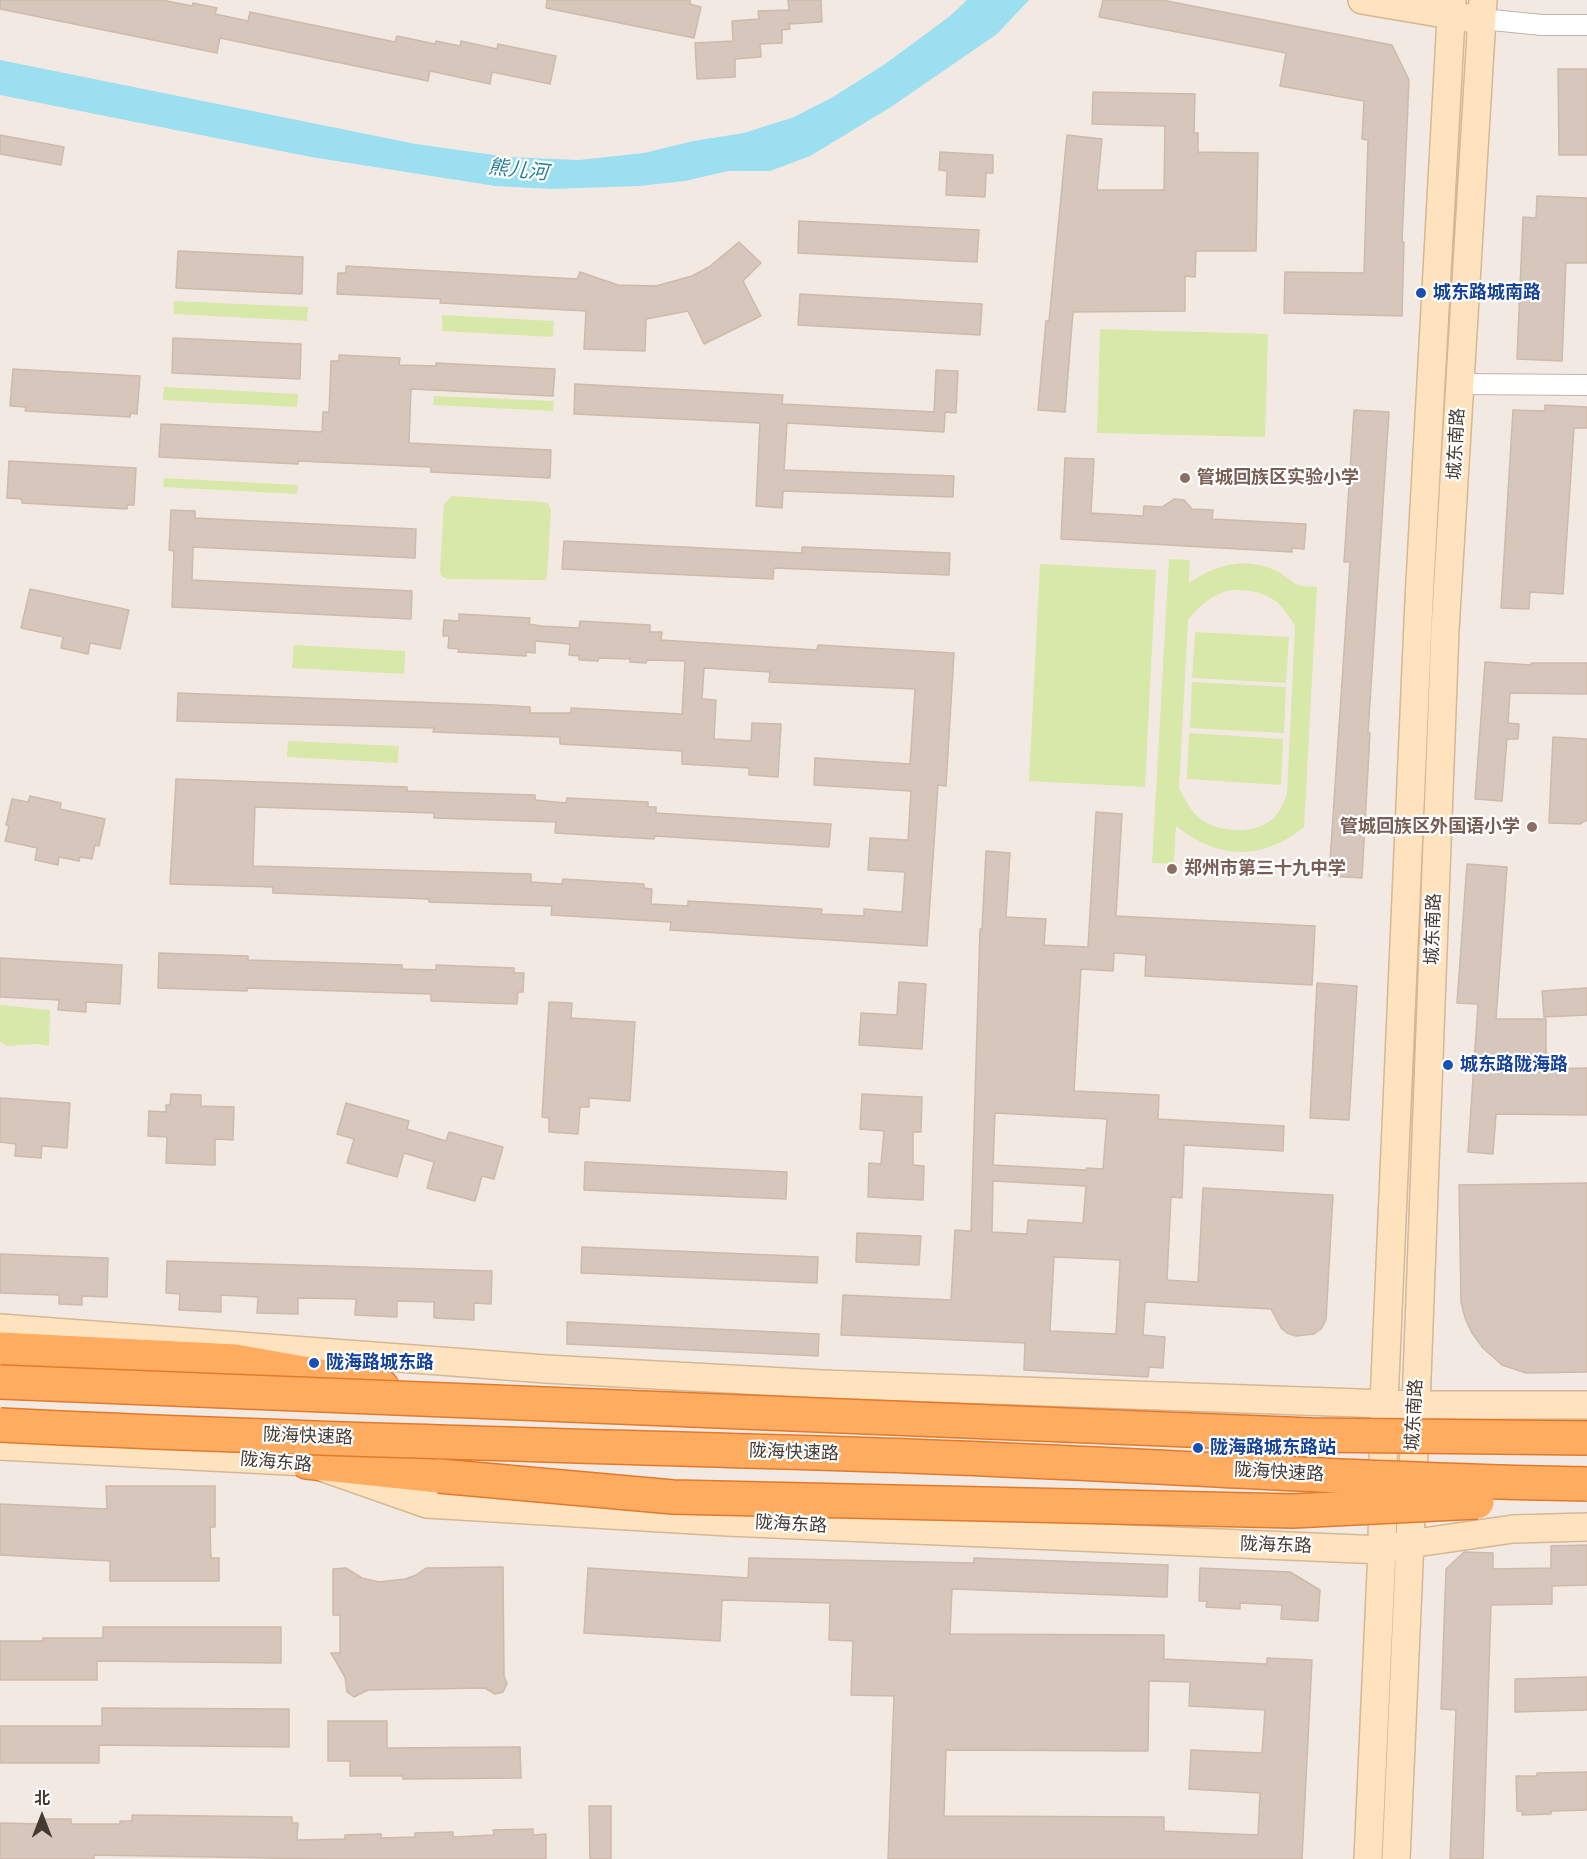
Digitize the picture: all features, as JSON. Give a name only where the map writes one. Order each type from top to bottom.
[{"type":"highway","points":[[0,1348],[235,1361],[467,1401]]},
{"type":"highway","points":[[0,1382],[1312,1435],[1587,1438]]},
{"type":"highway","name":"陇海快速路","points":[[0,1425],[157,1433],[925,1457],[1443,1481],[1587,1484]]},
{"type":"highway","points":[[307,1462],[673,1497],[1269,1511],[1587,1499]]},
{"type":"main road","points":[[1362,0],[1482,10]]},
{"type":"main road","name":"城东南路","points":[[1368,1859],[1382,1550],[1384,1403],[1419,600],[1452,7]]},
{"type":"main road","name":"城东南路","points":[[1396,1859],[1416,1405],[1445,630],[1482,10]]},
{"type":"main road","points":[[0,1328],[546,1369],[916,1389],[1416,1405],[1587,1405]]},
{"type":"main road","name":"陇海东路","points":[[0,1446],[307,1462],[428,1504],[728,1522],[1382,1550],[1513,1529],[1587,1527]]},
{"type":"street","points":[[1482,10],[1542,25],[1587,25]]},
{"type":"street","points":[[1461,384],[1587,385]]},
{"type":"green space","points":[[174,301],[308,307],[307,321],[174,314]]},
{"type":"green space","points":[[442,315],[554,321],[553,337],[442,331]]},
{"type":"green space","points":[[1100,329],[1268,334],[1265,437],[1097,433]]},
{"type":"green space","points":[[164,387],[298,394],[297,407],[163,400]]},
{"type":"green space","points":[[434,396],[554,401],[553,411],[433,405]]},
{"type":"green space","points":[[164,478],[298,485],[297,494],[163,487]]},
{"type":"green space","points":[[452,496],[548,504],[551,509],[545,580],[447,579],[441,576],[444,504]]},
{"type":"green space","points":[[1169,559],[1190,560],[1189,583],[1221,567],[1244,563],[1267,567],[1281,573],[1298,585],[1317,587],[1304,827],[1272,846],[1256,851],[1240,852],[1208,845],[1176,826],[1174,864],[1152,863]],"holes":[[[1231,590],[1243,590],[1269,597],[1283,608],[1295,626],[1287,793],[1280,810],[1271,820],[1259,827],[1230,830],[1203,821],[1191,809],[1179,788],[1188,620],[1212,598]]]},
{"type":"green space","points":[[1040,564],[1156,570],[1145,787],[1029,781]]},
{"type":"green space","points":[[1195,632],[1289,637],[1286,683],[1192,678]]},
{"type":"green space","points":[[294,645],[405,651],[404,674],[292,668]]},
{"type":"green space","points":[[1192,682],[1286,687],[1284,733],[1190,728]]},
{"type":"green space","points":[[1189,733],[1283,739],[1281,785],[1187,779]]},
{"type":"green space","points":[[288,741],[399,746],[398,763],[287,757]]},
{"type":"green space","points":[[0,1005],[50,1010],[49,1046],[35,1044],[7,1046],[0,1042]]},
{"type":"water","name":"熊儿河","points":[[967,0],[1029,0],[997,34],[891,107],[810,156],[770,171],[728,171],[685,181],[639,186],[552,189],[495,186],[311,157],[0,95],[0,60],[416,144],[508,157],[579,160],[644,153],[693,141],[744,133],[794,117],[833,97],[885,64],[950,16]]},
{"type":"building","points":[[0,0],[162,0],[192,6],[193,3],[217,8],[215,14],[248,21],[250,12],[395,42],[397,36],[435,44],[436,41],[460,46],[461,41],[497,49],[498,44],[556,56],[550,84],[492,72],[490,84],[430,71],[428,81],[220,38],[217,53],[0,9]]},
{"type":"building","points":[[547,0],[690,0],[690,4],[701,7],[694,38],[546,8]]},
{"type":"building","points":[[788,0],[821,0],[822,22],[789,24],[790,29],[782,30],[782,43],[760,44],[761,57],[735,59],[735,77],[697,79],[695,43],[733,41],[732,21],[759,19],[758,11],[789,10]]},
{"type":"building","points":[[1103,0],[1162,0],[1392,45],[1409,80],[1402,242],[1404,242],[1402,316],[1284,313],[1285,272],[1364,273],[1368,140],[1362,139],[1364,101],[1280,86],[1286,53],[1099,17]]},
{"type":"building","points":[[1558,69],[1587,69],[1587,155],[1559,155]]},
{"type":"building","points":[[1093,92],[1195,94],[1194,133],[1198,133],[1198,152],[1258,153],[1256,251],[1196,251],[1195,277],[1185,276],[1185,311],[1073,312],[1065,412],[1038,410],[1067,135],[1102,139],[1097,190],[1164,190],[1165,126],[1092,124]]},
{"type":"building","points":[[0,135],[64,147],[61,165],[0,154]]},
{"type":"building","points":[[940,152],[993,155],[993,173],[986,173],[985,197],[946,195],[947,171],[939,170]]},
{"type":"building","points":[[1537,196],[1587,198],[1587,263],[1566,263],[1562,361],[1517,359],[1523,217],[1536,218]]},
{"type":"building","points":[[799,221],[979,230],[977,262],[798,253]]},
{"type":"building","points":[[739,242],[761,263],[743,281],[761,316],[704,344],[688,311],[646,319],[645,351],[584,349],[586,311],[440,303],[441,299],[337,294],[338,273],[346,273],[346,266],[577,279],[580,272],[618,285],[656,286],[692,276],[709,267]]},
{"type":"building","points":[[178,251],[303,257],[302,294],[176,288]]},
{"type":"building","points":[[800,294],[982,304],[980,335],[798,325]]},
{"type":"building","points":[[173,338],[301,344],[300,379],[172,373]]},
{"type":"building","points":[[339,355],[400,358],[399,365],[436,366],[436,363],[555,369],[553,396],[411,389],[409,443],[551,450],[550,478],[431,472],[431,467],[298,461],[298,464],[159,457],[161,424],[322,432],[323,412],[329,412],[331,361],[339,361]]},
{"type":"building","points":[[13,369],[140,376],[137,414],[131,413],[130,417],[25,411],[26,407],[10,406]]},
{"type":"building","points":[[936,370],[958,371],[956,413],[945,412],[944,432],[787,423],[784,470],[954,476],[953,497],[783,491],[782,508],[756,506],[760,423],[574,414],[575,384],[783,395],[782,404],[934,412]]},
{"type":"building","points":[[1545,405],[1587,407],[1587,428],[1574,428],[1563,594],[1530,592],[1529,609],[1501,608],[1513,410],[1545,411]]},
{"type":"building","points":[[1354,410],[1389,412],[1368,733],[1370,733],[1362,878],[1329,876],[1350,562],[1344,562]]},
{"type":"building","points":[[1065,458],[1094,459],[1091,513],[1143,516],[1144,506],[1162,507],[1174,499],[1184,500],[1192,509],[1213,510],[1212,519],[1306,524],[1304,549],[1292,548],[1292,552],[1061,539]]},
{"type":"building","points":[[9,461],[136,468],[134,505],[127,505],[127,509],[22,503],[22,499],[7,498]]},
{"type":"building","points":[[171,510],[195,511],[195,518],[416,529],[415,558],[193,547],[192,580],[412,591],[411,619],[172,607],[174,551],[169,550]]},
{"type":"building","points":[[564,541],[802,553],[802,547],[950,553],[949,575],[774,568],[773,579],[562,569]]},
{"type":"building","points":[[30,589],[129,610],[120,649],[90,643],[88,654],[61,648],[63,637],[21,628]]},
{"type":"building","points":[[459,614],[530,618],[529,624],[541,626],[579,628],[580,621],[650,625],[650,632],[662,632],[661,640],[817,650],[818,645],[954,653],[946,786],[938,785],[927,946],[670,930],[671,922],[551,915],[552,906],[429,902],[429,899],[273,893],[273,887],[170,884],[176,779],[407,787],[407,791],[535,795],[535,800],[566,803],[567,798],[648,802],[648,807],[656,807],[656,813],[831,824],[829,847],[655,836],[654,839],[555,833],[556,822],[434,818],[434,813],[255,807],[253,866],[531,874],[531,882],[562,884],[563,879],[644,884],[644,888],[652,889],[651,904],[688,906],[688,901],[822,909],[821,914],[864,916],[864,909],[902,912],[905,872],[868,870],[870,838],[908,840],[911,791],[814,785],[815,758],[910,764],[915,689],[769,682],[770,672],[704,668],[702,699],[716,700],[714,739],[751,741],[752,723],[781,724],[778,777],[749,775],[749,768],[682,764],[682,751],[560,744],[560,737],[433,732],[434,728],[177,721],[178,693],[530,707],[530,713],[571,713],[571,708],[682,714],[685,661],[647,660],[646,663],[630,662],[630,659],[579,660],[579,656],[569,655],[570,644],[535,641],[535,653],[526,652],[526,656],[458,652],[459,649],[448,648],[449,636],[443,636],[444,620],[459,621]]},
{"type":"building","points":[[1485,662],[1531,665],[1531,663],[1587,663],[1587,694],[1510,693],[1508,723],[1519,724],[1518,739],[1507,739],[1502,801],[1475,799]]},
{"type":"building","points":[[1553,737],[1587,739],[1587,820],[1580,824],[1549,823]]},
{"type":"building","points":[[30,796],[61,803],[60,809],[105,819],[99,846],[95,845],[92,859],[80,857],[79,861],[59,857],[58,865],[35,860],[37,848],[5,841],[12,799],[28,802]]},
{"type":"building","points":[[1096,812],[1122,814],[1116,916],[1315,926],[1312,985],[1145,976],[1146,955],[1114,953],[1113,971],[1081,969],[1074,1091],[1159,1095],[1158,1119],[1284,1126],[1283,1151],[1184,1145],[1182,1198],[1171,1197],[1167,1280],[1198,1282],[1203,1188],[1333,1195],[1326,1320],[1321,1329],[1314,1334],[1296,1336],[1287,1333],[1281,1328],[1271,1309],[1145,1302],[1143,1335],[1165,1337],[1163,1368],[1149,1367],[1148,1377],[1024,1370],[1025,1343],[841,1335],[843,1295],[951,1300],[955,1230],[971,1231],[980,929],[982,929],[986,851],[1010,853],[1006,917],[1046,919],[1044,945],[1088,947]],"holes":[[[995,1113],[1107,1119],[1103,1169],[993,1165]],[[993,1181],[1086,1186],[1083,1223],[1028,1220],[1027,1234],[992,1232]],[[1054,1257],[1120,1260],[1116,1334],[1050,1331]]]},
{"type":"building","points":[[1467,864],[1507,867],[1496,1019],[1546,1019],[1546,1069],[1587,1068],[1587,1115],[1496,1114],[1493,1154],[1468,1152],[1478,1004],[1457,1003]]},
{"type":"building","points":[[159,953],[248,956],[248,960],[402,965],[402,969],[436,970],[436,965],[514,968],[514,973],[524,973],[523,992],[518,992],[517,1004],[431,1001],[431,994],[247,988],[247,991],[158,988]]},
{"type":"building","points":[[0,958],[122,965],[120,1004],[86,1002],[86,1012],[58,1010],[59,1000],[0,997]]},
{"type":"building","points":[[899,982],[926,984],[922,1049],[859,1045],[861,1013],[897,1015]]},
{"type":"building","points":[[1317,983],[1357,986],[1349,1120],[1310,1118]]},
{"type":"building","points":[[1587,988],[1587,1015],[1544,1017],[1542,991]]},
{"type":"building","points":[[549,1002],[572,1003],[571,1018],[635,1022],[630,1101],[589,1098],[589,1107],[580,1107],[578,1134],[549,1132],[549,1118],[542,1117]]},
{"type":"building","points":[[171,1094],[201,1095],[201,1106],[234,1107],[233,1140],[215,1139],[215,1165],[166,1163],[167,1137],[148,1136],[149,1111],[166,1112],[166,1105],[170,1105]]},
{"type":"building","points":[[862,1094],[922,1097],[921,1132],[913,1132],[913,1165],[924,1166],[923,1200],[868,1197],[869,1163],[881,1164],[884,1131],[860,1129]]},
{"type":"building","points":[[0,1098],[70,1103],[67,1148],[42,1146],[41,1158],[15,1156],[16,1144],[0,1142]]},
{"type":"building","points":[[346,1103],[409,1121],[407,1129],[446,1141],[449,1132],[503,1147],[494,1179],[482,1176],[475,1201],[427,1188],[434,1162],[404,1153],[397,1177],[347,1163],[354,1139],[337,1134]]},
{"type":"building","points":[[585,1162],[787,1172],[786,1199],[584,1190]]},
{"type":"building","points":[[1587,1183],[1587,1372],[1526,1373],[1502,1365],[1483,1348],[1472,1333],[1461,1302],[1459,1185]]},
{"type":"building","points":[[857,1233],[921,1236],[919,1265],[856,1262]]},
{"type":"building","points":[[582,1247],[818,1257],[817,1283],[581,1273]]},
{"type":"building","points":[[0,1254],[108,1258],[107,1297],[82,1296],[82,1305],[59,1304],[59,1295],[0,1293]]},
{"type":"building","points":[[167,1261],[492,1271],[491,1304],[474,1303],[474,1320],[434,1318],[434,1302],[397,1301],[397,1317],[355,1315],[356,1299],[298,1298],[298,1314],[257,1313],[258,1297],[221,1295],[221,1312],[179,1310],[180,1294],[166,1293]]},
{"type":"building","points":[[567,1322],[819,1334],[818,1356],[567,1344]]},
{"type":"building","points":[[106,1486],[215,1486],[215,1527],[210,1527],[211,1558],[219,1558],[219,1581],[110,1581],[110,1561],[0,1555],[0,1504],[107,1509]]},
{"type":"building","points":[[1587,1545],[1587,1585],[1552,1586],[1552,1604],[1491,1605],[1483,1859],[1450,1859],[1456,1710],[1441,1709],[1446,1569],[1464,1552],[1493,1553],[1493,1569],[1551,1568],[1551,1546]]},
{"type":"building","points":[[749,1558],[974,1563],[974,1558],[1168,1565],[1167,1597],[952,1589],[950,1634],[1164,1635],[1164,1659],[1267,1664],[1267,1658],[1312,1660],[1302,1859],[888,1859],[894,1696],[851,1695],[853,1641],[829,1640],[830,1603],[722,1600],[720,1641],[584,1633],[588,1568],[748,1578]],"holes":[[[1149,1681],[1190,1682],[1189,1706],[1265,1710],[1262,1753],[1191,1750],[1189,1789],[1260,1793],[1258,1835],[1164,1831],[1164,1817],[944,1816],[946,1750],[1148,1751]]]},
{"type":"building","points":[[503,1567],[504,1676],[507,1684],[503,1692],[495,1694],[485,1688],[368,1690],[354,1697],[347,1692],[345,1677],[331,1653],[340,1653],[340,1615],[333,1615],[333,1569],[346,1568],[362,1578],[379,1582],[405,1579],[426,1568]]},
{"type":"building","points":[[1200,1568],[1290,1572],[1320,1590],[1318,1621],[1281,1619],[1282,1605],[1240,1603],[1240,1609],[1206,1607],[1207,1601],[1199,1601]]},
{"type":"building","points":[[103,1627],[281,1627],[281,1663],[97,1661],[97,1680],[0,1680],[0,1641],[103,1638]]},
{"type":"building","points":[[1587,1677],[1587,1710],[1515,1712],[1515,1679]]},
{"type":"building","points":[[102,1708],[289,1709],[289,1747],[99,1745],[99,1763],[0,1763],[0,1726],[102,1726]]},
{"type":"building","points":[[328,1721],[387,1721],[387,1748],[520,1747],[521,1778],[403,1779],[403,1776],[350,1776],[350,1761],[328,1761]]},
{"type":"building","points":[[1587,1772],[1587,1810],[1522,1815],[1522,1811],[1517,1811],[1516,1776],[1537,1776],[1537,1773]]},
{"type":"building","points":[[589,1806],[611,1806],[611,1859],[590,1859]]},
{"type":"building","points":[[132,1815],[292,1817],[292,1823],[298,1823],[297,1840],[345,1839],[345,1835],[381,1834],[381,1838],[415,1837],[415,1833],[453,1832],[453,1837],[494,1835],[493,1830],[533,1829],[533,1835],[546,1834],[546,1859],[327,1859],[94,1855],[94,1859],[0,1859],[0,1823],[43,1824],[43,1819],[71,1819],[71,1824],[120,1824],[120,1821],[132,1821]]},
{"type":"place","name":"城东路城南路","points":[[1421,293]]},
{"type":"place","name":"管城回族区实验小学","points":[[1185,478]]},
{"type":"place","name":"管城回族区外国语小学","points":[[1532,827]]},
{"type":"place","name":"郑州市第三十九中学","points":[[1172,869]]},
{"type":"place","name":"城东路陇海路","points":[[1448,1065]]},
{"type":"place","name":"陇海路城东路","points":[[314,1363]]},
{"type":"place","name":"陇海路城东路站","points":[[1198,1448]]}]
